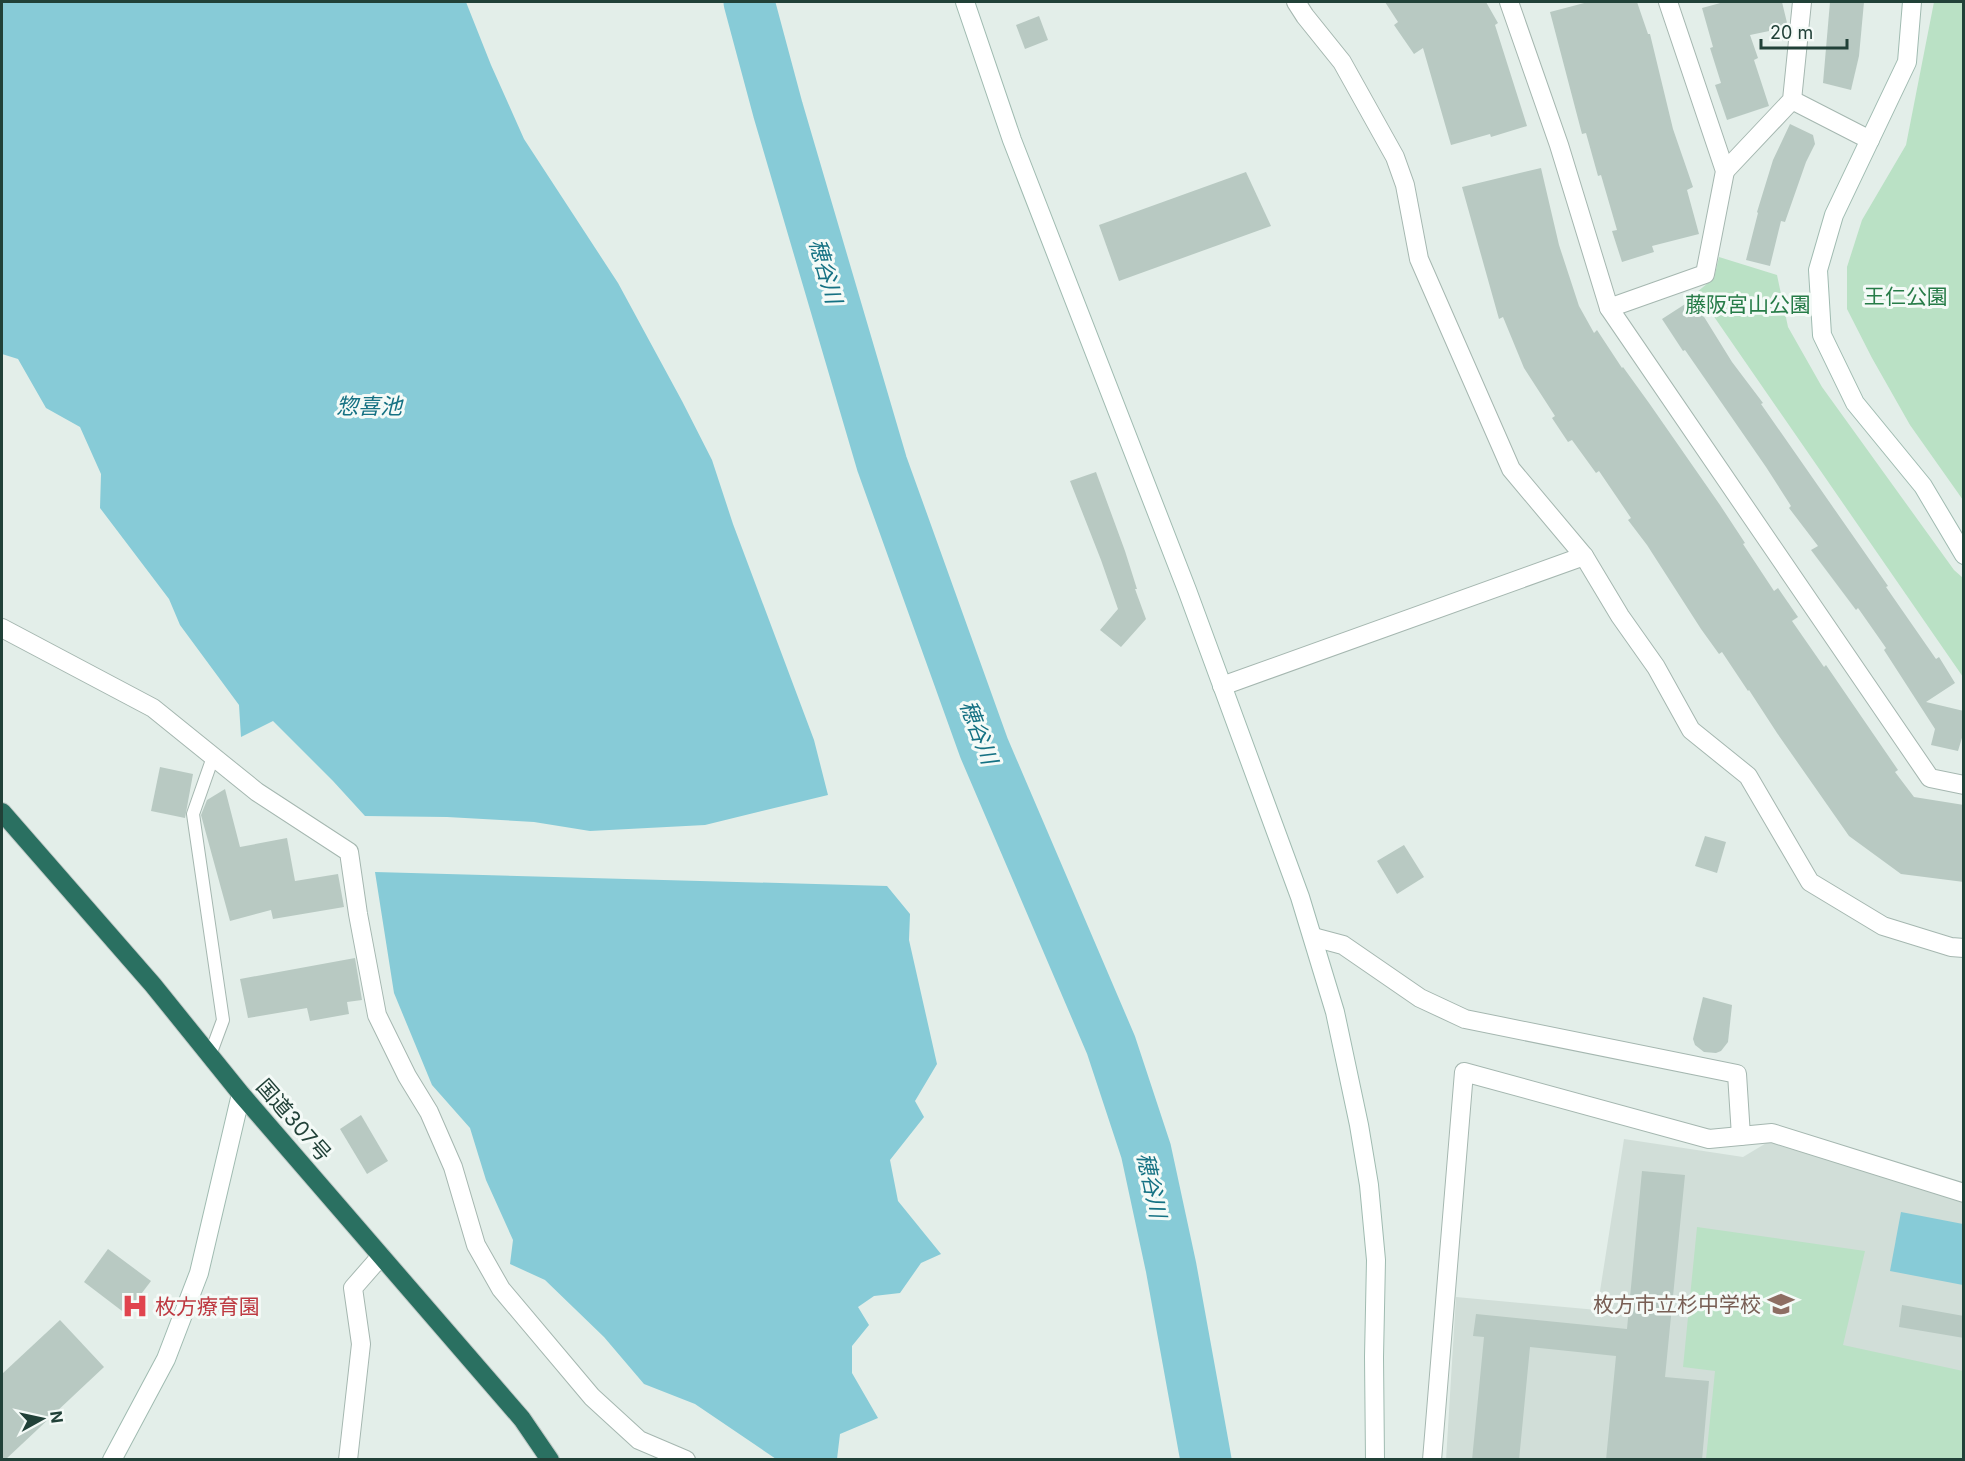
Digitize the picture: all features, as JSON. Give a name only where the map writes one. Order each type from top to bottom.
[{"type":"highway","name":"国道307号","points":[[2,812],[153,985],[241,1094],[522,1419],[549,1460]]},
{"type":"street","points":[[965,2],[1012,140],[1187,590],[1300,897],[1335,1012],[1369,1185],[1376,1260],[1375,1460]]},
{"type":"street","points":[[1296,2],[1342,62],[1395,157],[1405,184],[1419,259],[1511,469],[1584,556],[1620,616],[1656,667],[1691,730],[1748,776],[1810,882],[1883,926],[1951,947],[1964,948]]},
{"type":"street","points":[[1512,2],[1609,308],[1930,778],[1964,784]]},
{"type":"street","points":[[1609,308],[1705,274],[1725,171],[1668,2]]},
{"type":"street","points":[[1725,171],[1792,100],[1802,2]]},
{"type":"street","points":[[1912,2],[1907,62],[1834,215],[1818,270],[1822,335],[1855,403],[1923,486],[1964,555]]},
{"type":"street","points":[[1792,100],[1870,140]]},
{"type":"street","points":[[1222,686],[1584,556]]},
{"type":"street","points":[[2,628],[153,708],[257,792],[349,852],[377,1015],[407,1076],[429,1112],[453,1167],[476,1245],[501,1289],[592,1396],[639,1440],[686,1460]]},
{"type":"street","points":[[1313,937],[1343,945],[1420,999],[1465,1018],[1737,1074],[1741,1137]]},
{"type":"street","points":[[1432,1460],[1464,1072],[1709,1139],[1772,1133],[1964,1193]]},
{"type":"street","points":[[112,1460],[166,1359],[199,1273],[241,1094]]},
{"type":"street","points":[[348,1460],[361,1344],[353,1288],[381,1256]]},
{"type":"lane","points":[[210,1055],[223,1020],[193,814],[213,757]]},
{"type":"shaded area","name":"枚方市立杉中学校","points":[[1624,1139],[1743,1157],[1768,1142],[1963,1200],[1963,1459],[1446,1460],[1456,1297],[1597,1310]]},
{"type":"green space","name":"王仁公園","points":[[1934,2],[1963,2],[1963,500],[1910,425],[1847,309],[1847,267],[1862,220],[1906,145]]},
{"type":"green space","name":"藤阪宮山公園","points":[[1719,257],[1777,275],[1788,327],[1822,387],[1954,570],[1963,578],[1963,677],[1697,292],[1714,278]]},
{"type":"green space","points":[[1697,1227],[1865,1251],[1843,1345],[1963,1371],[1963,1459],[1706,1459],[1715,1371],[1683,1367]]},
{"type":"water","name":"惣喜池","points":[[2,2],[466,2],[524,139],[618,283],[712,460],[733,524],[814,740],[828,795],[705,825],[590,831],[534,822],[447,817],[365,816],[273,721],[241,737],[239,705],[180,625],[169,599],[100,508],[101,474],[80,427],[46,408],[18,359],[2,354]]},
{"type":"water","points":[[375,872],[887,886],[910,914],[909,940],[937,1064],[915,1101],[924,1117],[890,1160],[898,1201],[941,1254],[921,1263],[900,1293],[874,1296],[858,1307],[869,1325],[852,1346],[852,1373],[878,1418],[840,1434],[837,1459],[776,1459],[695,1404],[644,1384],[604,1337],[545,1280],[510,1264],[513,1240],[486,1180],[470,1128],[432,1085],[394,993]]},
{"type":"water","points":[[1901,1212],[1963,1224],[1963,1285],[1890,1271]]},
{"type":"building","points":[[1385,2],[1486,2],[1498,23],[1495,25],[1527,126],[1491,137],[1490,134],[1451,145],[1423,48],[1414,54],[1394,25],[1398,22]]},
{"type":"building","points":[[1588,2],[1637,2],[1648,34],[1650,34],[1673,129],[1693,187],[1687,190],[1699,234],[1652,246],[1654,252],[1622,262],[1612,231],[1617,230],[1586,133],[1582,134],[1550,12]]},
{"type":"building","points":[[1724,2],[1782,2],[1788,27],[1750,35],[1758,58],[1754,60],[1769,106],[1727,120],[1715,85],[1721,83],[1710,48],[1713,47],[1702,8]]},
{"type":"building","points":[[1830,2],[1864,2],[1859,56],[1851,90],[1823,83]]},
{"type":"building","points":[[1039,16],[1048,40],[1025,49],[1016,25]]},
{"type":"building","points":[[1790,124],[1813,135],[1815,144],[1806,162],[1785,222],[1781,221],[1770,266],[1746,260],[1757,212],[1773,160]]},
{"type":"building","points":[[1541,168],[1559,245],[1579,306],[1594,333],[1597,330],[1649,403],[1720,505],[1774,591],[1778,588],[1798,617],[1792,621],[1824,667],[1826,665],[1898,770],[1895,772],[1914,797],[1964,805],[1964,882],[1901,874],[1849,836],[1722,652],[1719,654],[1701,629],[1647,545],[1628,520],[1631,518],[1599,471],[1596,473],[1572,440],[1568,442],[1552,418],[1555,416],[1524,368],[1503,317],[1499,319],[1462,187]]},
{"type":"building","points":[[1246,172],[1271,226],[1119,281],[1099,225]]},
{"type":"building","points":[[1693,299],[1732,362],[1763,403],[1761,404],[1888,586],[1886,587],[1936,659],[1939,657],[1955,683],[1926,702],[1964,711],[1964,731],[1958,751],[1931,745],[1935,729],[1884,650],[1886,648],[1858,608],[1856,610],[1811,550],[1818,546],[1789,508],[1791,506],[1766,467],[1662,319]]},
{"type":"building","points":[[1096,472],[1125,551],[1146,619],[1121,647],[1100,630],[1118,609],[1070,481]]},
{"type":"building","points":[[160,767],[193,774],[185,818],[151,811]]},
{"type":"building","points":[[225,789],[240,847],[287,838],[295,881],[338,874],[344,907],[273,919],[271,910],[230,921],[201,815],[207,800]]},
{"type":"building","points":[[1705,836],[1726,842],[1717,873],[1695,866]]},
{"type":"building","points":[[1404,845],[1424,877],[1397,894],[1377,861]]},
{"type":"building","points":[[355,958],[362,1000],[347,1002],[349,1014],[310,1021],[307,1008],[248,1018],[240,979]]},
{"type":"building","points":[[1703,997],[1732,1005],[1728,1042],[1721,1051],[1716,1053],[1704,1052],[1695,1045],[1693,1039]]},
{"type":"building","points":[[361,1115],[388,1161],[367,1174],[340,1129]]},
{"type":"building","points":[[1642,1171],[1685,1175],[1665,1377],[1709,1381],[1702,1460],[1606,1460],[1616,1356],[1530,1347],[1519,1460],[1472,1460],[1484,1337],[1473,1336],[1476,1314],[1627,1329]]},
{"type":"building","points":[[108,1249],[151,1281],[126,1314],[84,1282]]},
{"type":"building","points":[[1902,1305],[1964,1316],[1964,1338],[1899,1327]]},
{"type":"building","points":[[60,1320],[104,1367],[5,1460],[2,1460],[2,1374]]},
{"type":"waterway","name":"穂谷川","points":[[749,2],[778,110],[882,464],[984,748],[1111,1045],[1146,1151],[1171,1267],[1206,1460]]},
{"type":"place","name":"枚方市立杉中学校","points":[[1781,1304]]},
{"type":"place","name":"枚方療育園","points":[[135,1306]]}]
